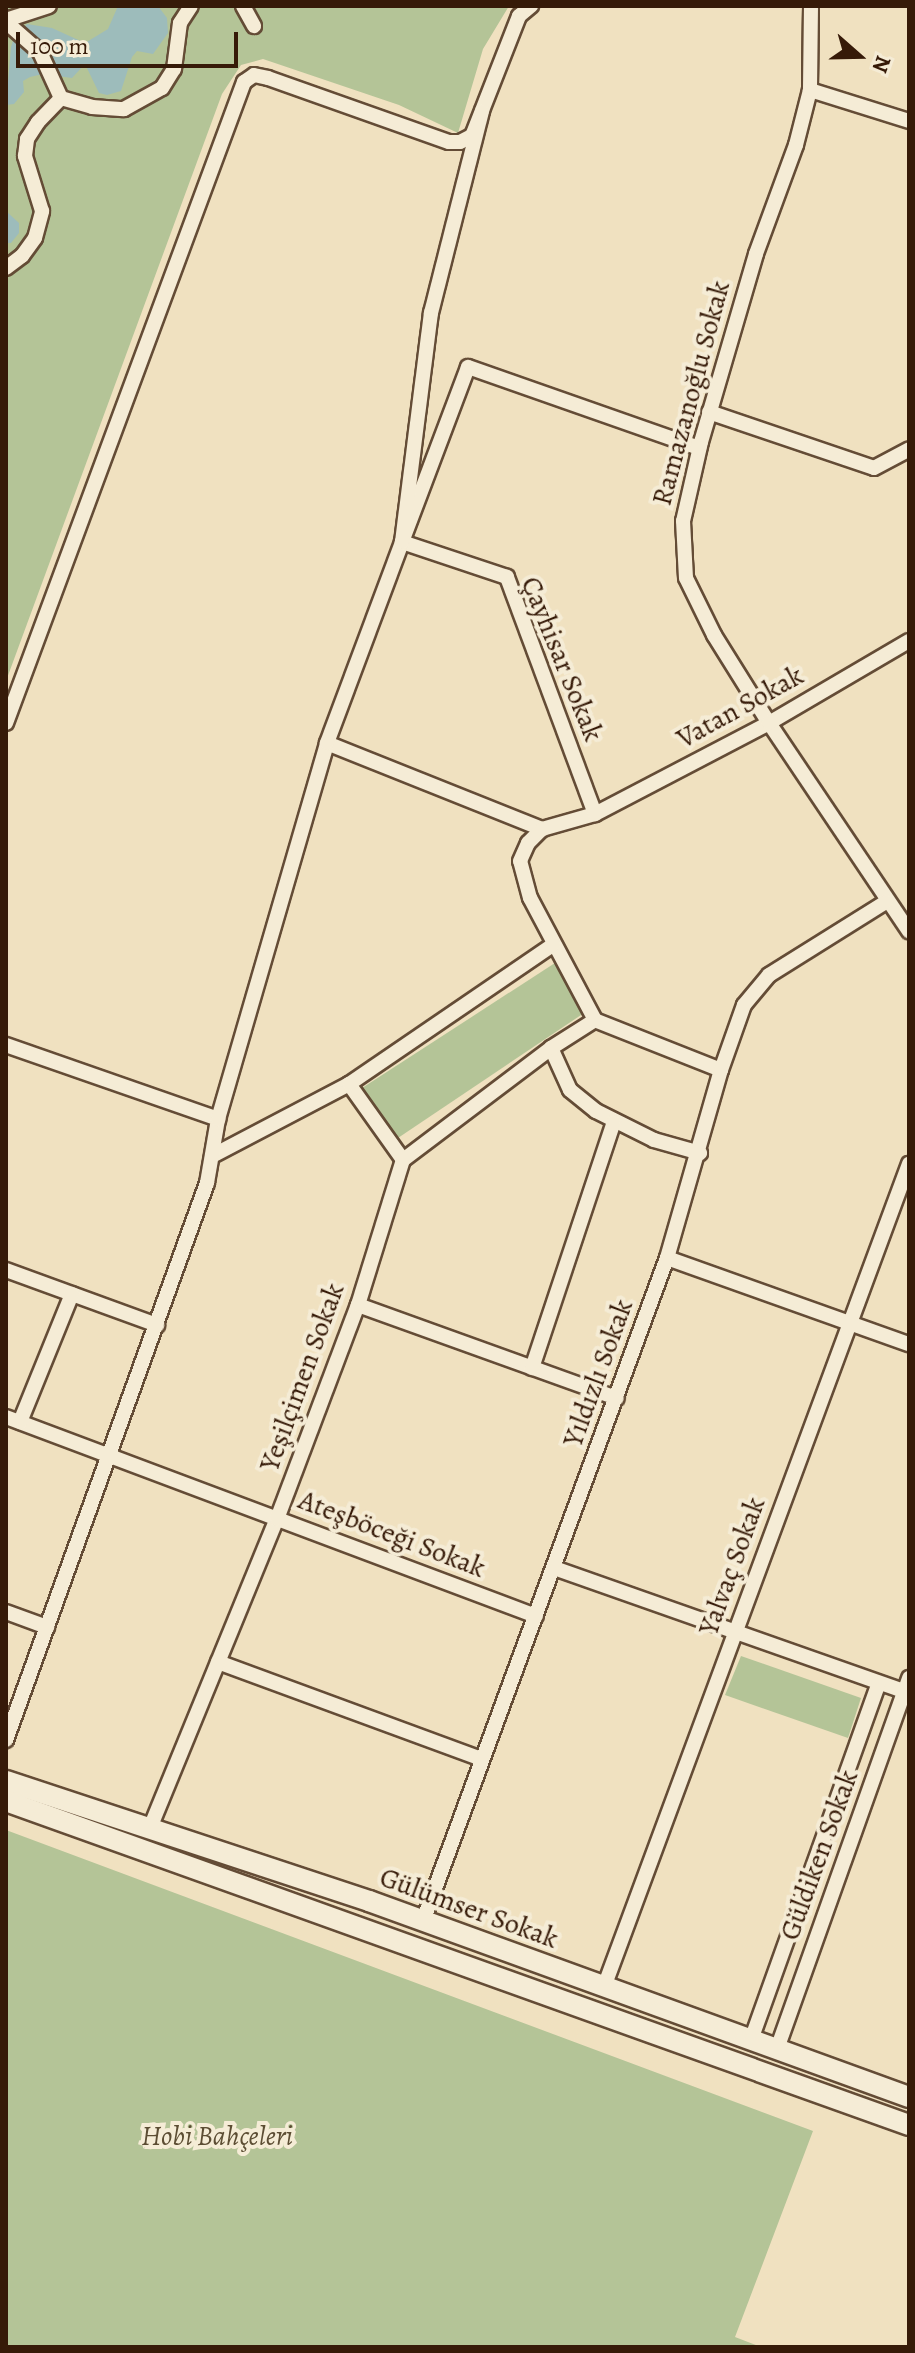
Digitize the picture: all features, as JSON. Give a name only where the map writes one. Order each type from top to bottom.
[{"type":"street","points":[[49,6],[9,24],[40,52],[61,98],[92,107],[124,109],[162,88],[174,69],[180,23],[191,6]]},
{"type":"street","points":[[243,6],[254,26]]},
{"type":"street","points":[[6,723],[244,82],[254,75],[268,78],[449,142],[460,142],[472,136],[519,16],[531,6]]},
{"type":"street","name":"Ramazanoğlu Sokak","points":[[811,6],[810,90],[796,145],[756,254],[699,448],[683,521],[686,578],[714,635],[769,723],[886,902],[909,931]]},
{"type":"street","points":[[810,90],[909,121]]},
{"type":"street","points":[[6,268],[22,256],[35,238],[42,211],[25,156],[27,139],[61,98]]},
{"type":"street","points":[[402,542],[431,313],[482,111]]},
{"type":"street","points":[[6,1740],[207,1183],[218,1119],[327,743],[468,367],[699,448]]},
{"type":"street","points":[[709,412],[874,468],[909,449]]},
{"type":"street","name":"Çayhisar Sokak","points":[[402,542],[507,577],[595,814]]},
{"type":"street","name":"Vatan Sokak","points":[[542,829],[595,814],[769,723],[909,641]]},
{"type":"street","points":[[327,743],[487,810],[542,829],[528,843],[520,861],[530,898],[595,1020],[721,1070]]},
{"type":"street","name":"Yıldızlı Sokak","points":[[423,1921],[667,1258],[700,1153],[721,1070],[744,1005],[754,989],[769,975],[886,902]]},
{"type":"street","points":[[212,1156],[349,1084],[554,944]]},
{"type":"street","points":[[349,1084],[403,1160],[551,1048],[595,1020]]},
{"type":"street","points":[[6,1045],[218,1119]]},
{"type":"street","points":[[551,1048],[570,1090],[614,1122],[654,1140],[700,1153]]},
{"type":"street","points":[[532,1368],[614,1122]]},
{"type":"street","name":"Yeşilçimen Sokak","points":[[150,1828],[277,1519],[358,1305],[403,1160]]},
{"type":"street","name":"Yalvaç Sokak","points":[[604,1987],[909,1164]]},
{"type":"street","points":[[667,1258],[909,1344]]},
{"type":"street","points":[[6,1270],[157,1325]]},
{"type":"street","points":[[13,1420],[72,1294]]},
{"type":"street","points":[[358,1305],[617,1398]]},
{"type":"street","name":"Ateşböceği Sokak","points":[[13,1420],[536,1616]]},
{"type":"street","points":[[554,1568],[879,1683],[907,1687]]},
{"type":"street","points":[[6,1612],[47,1627]]},
{"type":"street","points":[[218,1662],[482,1759]]},
{"type":"street","points":[[751,2040],[879,1683]]},
{"type":"street","name":"Güldiken Sokak","points":[[777,2049],[907,1687]]},
{"type":"street","name":"Gülümser Sokak","points":[[6,1781],[423,1921],[909,2097]]},
{"type":"street","points":[[6,1801],[909,2125]]},
{"type":"green space","points":[[6,6],[509,6],[483,49],[458,133],[399,105],[263,59],[241,65],[222,94],[6,681]]},
{"type":"green space","points":[[558,961],[587,1011],[392,1142],[359,1090]]},
{"type":"green space","points":[[741,1656],[861,1698],[848,1738],[725,1695]]},
{"type":"green space","name":"Hobi Bahçeleri","points":[[6,1830],[813,2131],[735,2337],[761,2347],[6,2347]]},
{"type":"water","points":[[118,6],[158,6],[167,18],[168,33],[153,54],[137,51],[132,57],[121,91],[107,95],[99,93],[85,64],[72,78],[43,74],[30,77],[23,81],[24,92],[14,104],[6,105],[11,47],[14,38],[27,24],[52,28],[85,43],[108,29]]},
{"type":"water","points":[[6,211],[19,223],[19,233],[11,243],[6,243]]}]
